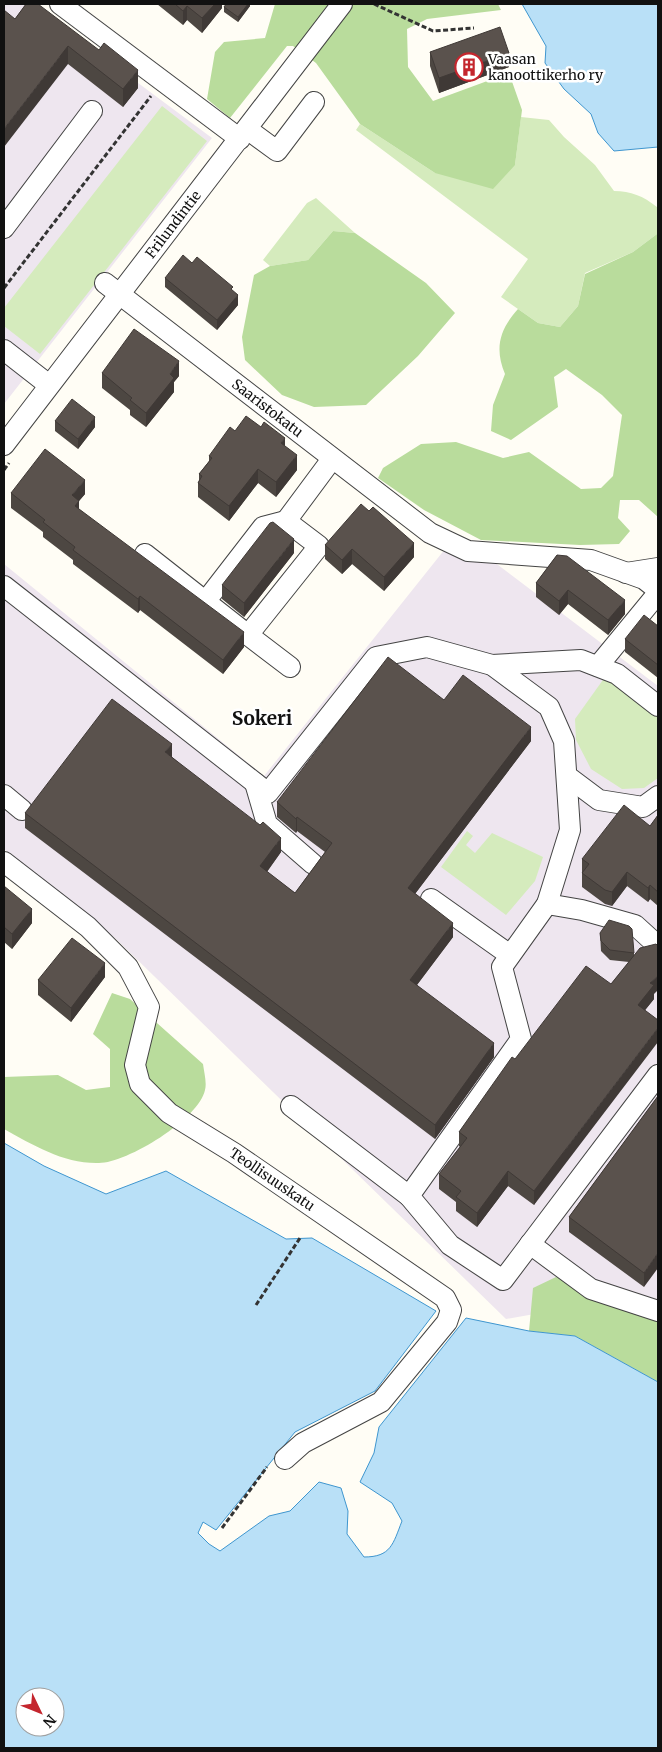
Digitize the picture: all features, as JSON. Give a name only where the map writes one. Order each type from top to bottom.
[{"type":"street","points":[[60,4],[243,134],[277,151],[314,102]]},
{"type":"street","name":"Frilundintie","points":[[4,444],[49,385],[112,289],[243,134],[342,4]]},
{"type":"street","points":[[4,228],[92,111]]},
{"type":"street","name":"Saaristokatu","points":[[112,289],[430,533],[468,550],[591,560],[644,580],[658,592]]},
{"type":"street","points":[[4,350],[49,385]]},
{"type":"street","points":[[205,602],[263,526],[286,521],[332,459]]},
{"type":"street","points":[[248,635],[319,546],[286,521]]},
{"type":"street","points":[[144,554],[290,667]]},
{"type":"street","points":[[625,573],[658,568]]},
{"type":"street","points":[[4,586],[268,793],[376,657],[427,647],[492,665],[581,660],[618,674],[658,706]]},
{"type":"street","points":[[598,666],[658,592]]},
{"type":"street","points":[[409,1196],[521,1039],[502,967],[547,904],[570,830],[564,741],[549,708],[492,665]]},
{"type":"street","points":[[567,776],[599,800],[643,807],[658,796]]},
{"type":"street","points":[[255,783],[267,824],[313,864]]},
{"type":"street","points":[[4,796],[22,810]]},
{"type":"street","name":"Teollisuuskatu","points":[[4,862],[88,927],[128,968],[149,1007],[135,1065],[140,1084],[169,1113],[234,1153],[445,1298],[451,1310],[447,1322],[381,1402],[303,1443],[285,1459]]},
{"type":"street","points":[[431,899],[510,955]]},
{"type":"street","points":[[547,904],[582,910],[635,925],[658,946]]},
{"type":"street","points":[[291,1106],[409,1196],[450,1245],[503,1280],[658,1075]]},
{"type":"street","points":[[530,1244],[591,1289],[658,1311]]},
{"type":"path","points":[[374,4],[433,31],[474,28]]},
{"type":"path","points":[[4,288],[155,91]]},
{"type":"path","points":[[256,1305],[300,1238]]},
{"type":"shaded area","points":[[4,4],[32,4],[212,138],[4,404]]},
{"type":"shaded area","points":[[457,534],[658,686],[658,1347],[579,1306],[506,1319],[115,938],[4,849],[4,564],[264,776]]},
{"type":"green space","points":[[275,4],[498,4],[501,10],[427,19],[407,29],[408,67],[433,101],[509,73],[522,110],[515,165],[493,189],[435,173],[360,124],[316,63],[293,46],[287,46],[230,118],[207,99],[215,52],[224,42],[265,38]]},
{"type":"green space","points":[[162,106],[207,141],[40,354],[4,326],[4,308]]},
{"type":"green space","points":[[521,117],[549,120],[564,137],[595,165],[614,191],[637,195],[657,207],[657,234],[633,252],[585,273],[578,306],[560,327],[538,323],[501,297],[528,259],[356,130],[360,124],[435,173],[515,165]]},
{"type":"green space","points":[[316,198],[355,233],[333,231],[308,260],[270,266],[263,260],[307,203]]},
{"type":"green space","points":[[333,231],[355,233],[426,283],[455,313],[418,356],[366,405],[314,407],[282,395],[245,360],[242,337],[254,275],[270,266],[308,260]]},
{"type":"green space","points":[[657,234],[658,517],[639,500],[620,500],[618,518],[630,531],[619,544],[580,545],[481,540],[424,510],[378,478],[383,468],[421,444],[456,442],[503,458],[529,452],[581,489],[601,488],[613,476],[622,415],[602,395],[566,369],[554,377],[558,407],[511,440],[491,431],[493,405],[505,374],[500,356],[501,339],[507,324],[518,309],[538,323],[560,327],[578,306],[585,274],[633,252]]},
{"type":"green space","points":[[605,677],[658,713],[658,778],[644,788],[622,789],[591,769],[576,740],[575,719]]},
{"type":"green space","points":[[467,831],[473,836],[466,845],[475,853],[492,833],[543,857],[535,881],[506,915],[441,867]]},
{"type":"green space","points":[[112,993],[130,999],[203,1064],[206,1087],[200,1101],[190,1114],[176,1126],[143,1148],[127,1156],[99,1163],[61,1157],[4,1129],[4,1077],[58,1075],[86,1090],[110,1087],[110,1049],[93,1034]]},
{"type":"green space","points":[[556,1277],[658,1318],[658,1382],[575,1336],[529,1331],[533,1288]]},
{"type":"water","points":[[522,4],[658,4],[658,147],[614,151],[598,133],[591,114],[564,89],[545,63],[546,46]]},
{"type":"water","points":[[4,1143],[44,1166],[106,1194],[166,1171],[286,1239],[312,1238],[436,1311],[375,1391],[295,1432],[216,1530],[203,1522],[198,1533],[209,1544],[220,1551],[269,1516],[290,1511],[319,1482],[341,1488],[348,1511],[347,1534],[364,1557],[380,1555],[386,1552],[390,1548],[402,1521],[392,1503],[360,1482],[374,1453],[379,1427],[466,1318],[529,1331],[575,1336],[658,1382],[658,1748],[4,1748]]},
{"type":"building","points":[[26,4],[38,4],[99,50],[104,43],[138,70],[123,89],[68,46],[4,129],[4,10],[15,19]]},
{"type":"building","points":[[175,4],[215,4],[202,18],[187,6],[183,11]]},
{"type":"building","points":[[226,4],[248,4],[238,17],[224,7]]},
{"type":"building","points":[[500,27],[509,53],[439,78],[430,52]]},
{"type":"building","points":[[183,255],[192,263],[197,257],[233,287],[231,289],[238,295],[217,320],[165,278]]},
{"type":"building","points":[[134,329],[179,361],[170,374],[174,378],[146,413],[130,400],[132,398],[102,373]]},
{"type":"building","points":[[72,399],[95,417],[78,439],[55,421]]},
{"type":"building","points":[[246,416],[261,427],[264,422],[285,438],[281,443],[297,455],[276,482],[258,469],[229,506],[198,483],[202,476],[199,474],[212,458],[209,456],[230,427],[235,431]]},
{"type":"building","points":[[45,449],[85,480],[72,495],[79,501],[75,506],[244,632],[223,660],[140,596],[138,599],[73,550],[75,547],[43,522],[45,520],[11,493]]},
{"type":"building","points":[[361,504],[369,511],[373,507],[414,543],[384,577],[352,549],[342,560],[325,545]]},
{"type":"building","points":[[273,522],[294,539],[244,603],[222,585],[270,523]]},
{"type":"building","points":[[557,555],[567,556],[625,600],[608,620],[568,590],[559,601],[536,583]]},
{"type":"building","points":[[644,615],[658,626],[658,665],[625,639]]},
{"type":"building","points":[[388,657],[444,700],[463,675],[531,727],[408,888],[453,923],[410,980],[494,1043],[435,1125],[25,813],[112,699],[172,744],[165,752],[260,825],[263,822],[281,838],[260,866],[295,893],[332,843],[297,817],[296,819],[277,802]]},
{"type":"building","points":[[624,805],[650,826],[658,815],[658,892],[650,885],[648,888],[627,872],[612,892],[605,890],[582,873],[589,864],[582,859]]},
{"type":"building","points":[[4,886],[32,909],[12,934],[4,927]]},
{"type":"building","points":[[609,920],[629,926],[632,929],[634,953],[610,950],[601,941],[600,933]]},
{"type":"building","points":[[72,938],[105,963],[71,1008],[38,980]]},
{"type":"building","points":[[656,944],[658,946],[658,976],[650,983],[654,985],[638,1005],[658,1020],[658,1028],[534,1191],[508,1171],[477,1213],[456,1197],[461,1191],[439,1174],[467,1138],[459,1132],[512,1057],[515,1059],[586,966],[611,984],[640,948]]},
{"type":"building","points":[[658,1096],[658,1253],[644,1273],[569,1217]]},
{"type":"place","name":"Vaasan kanoottikerho ry","points":[[469,67]]},
{"type":"district","name":"Sokeri","points":[[262,718]]}]
